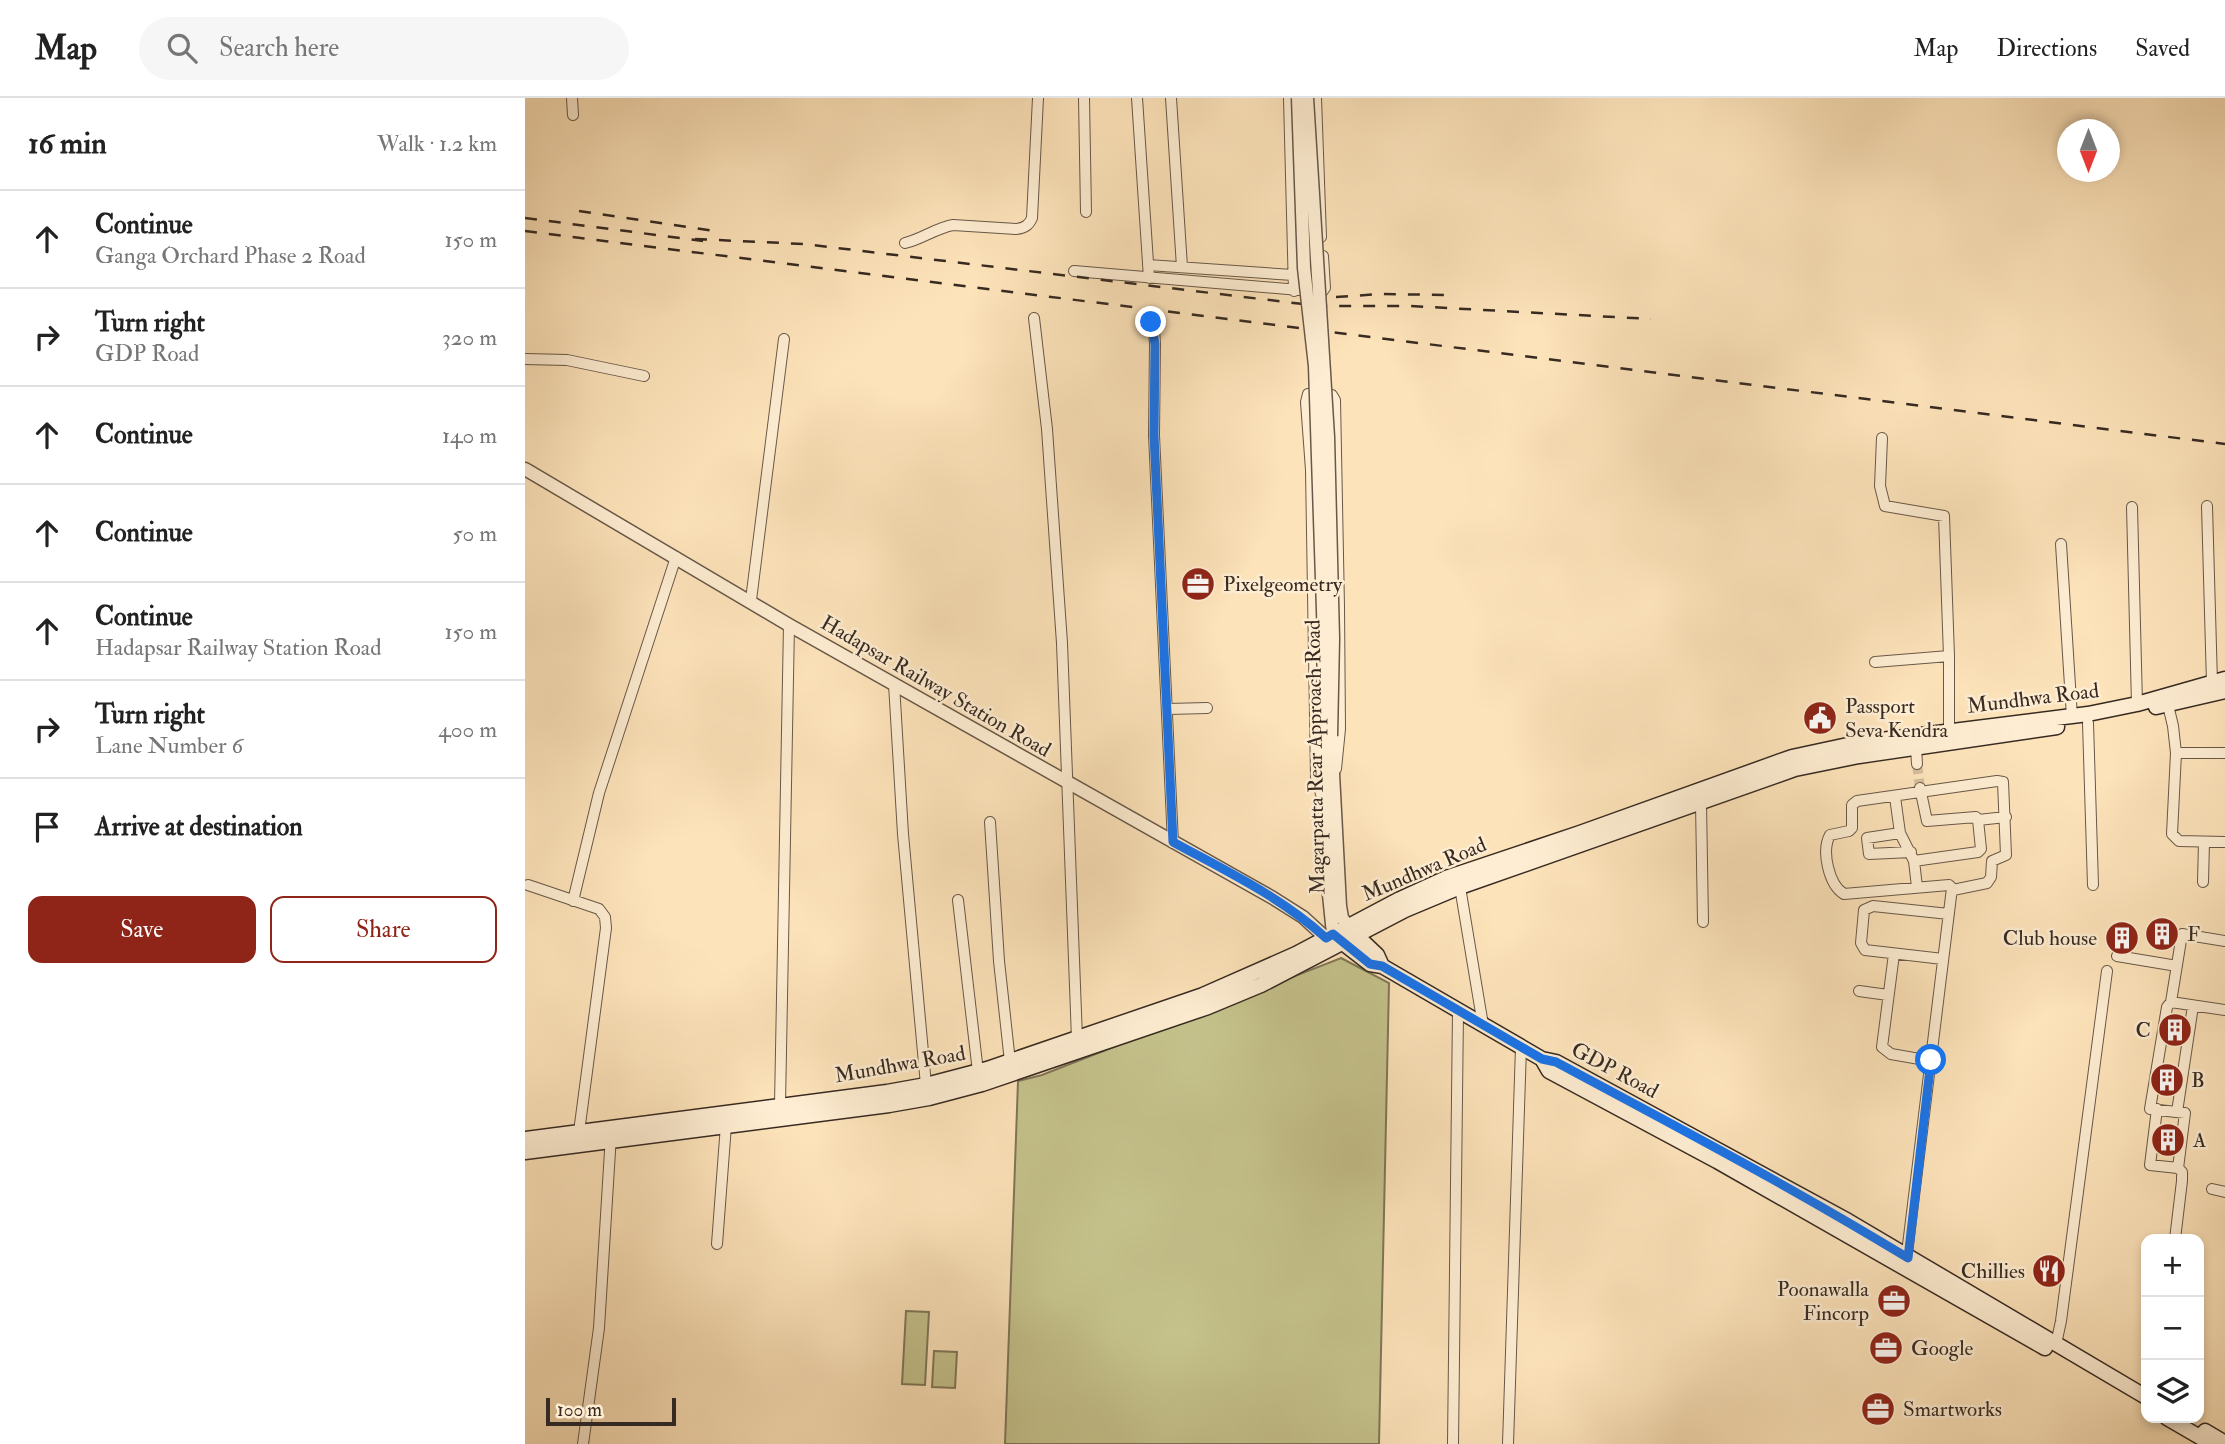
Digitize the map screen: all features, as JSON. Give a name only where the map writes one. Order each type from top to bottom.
[{"type":"main road","name":"Mundhwa Road","points":[[1353,931],[1399,899],[1446,878],[1701,803],[1794,763],[1916,747],[1949,736],[2137,704],[2218,681]]},
{"type":"main road","name":"Mundhwa Road","points":[[525,1139],[579,1132],[611,1134],[726,1125],[929,1098],[1010,1062],[1214,991],[1580,833],[1857,743],[2088,723],[2225,691]]},
{"type":"main road","name":"Magarpatta Rear Approach Road","points":[[1353,931],[1377,955],[1382,966]]},
{"type":"main road","name":"Mundhwa Road","points":[[525,1152],[781,1104],[887,1092],[985,1074],[1208,1007],[1261,985],[1334,939]]},
{"type":"main road","points":[[1334,939],[1370,964],[1382,966]]},
{"type":"main road","name":"GDP Road","points":[[1382,966],[1542,1059],[1549,1071],[1906,1263],[2141,1403]]},
{"type":"main road","points":[[1906,1263],[2009,1314],[2141,1394]]},
{"type":"main road","points":[[2179,1423],[2222,1441]]},
{"type":"main road","points":[[2191,1423],[2222,1441]]},
{"type":"street","points":[[572,98],[573,115]]},
{"type":"street","points":[[905,243],[920,239],[944,226],[1016,229],[1029,224],[1033,218],[1038,98]]},
{"type":"street","points":[[1084,98],[1086,212]]},
{"type":"street","points":[[1137,98],[1149,278]]},
{"type":"street","points":[[1171,98],[1182,267]]},
{"type":"street","points":[[1289,98],[1294,291]]},
{"type":"street","name":"Magarpatta Rear Approach Road","points":[[1298,98],[1304,268],[1316,378],[1327,737],[1334,778],[1340,906],[1342,918],[1353,931]]},
{"type":"street","name":"Magarpatta Rear Approach Road","points":[[1307,98],[1328,437],[1333,639],[1325,804],[1327,875],[1334,939]]},
{"type":"street","points":[[1074,271],[1322,292],[1325,288],[1316,98]]},
{"type":"street","points":[[1148,265],[1293,275]]},
{"type":"street","points":[[1034,318],[1047,429],[1062,643],[1077,1039]]},
{"type":"street","points":[[1146,318],[1154,329],[1155,344],[1154,435],[1173,842]]},
{"type":"street","points":[[751,600],[784,339]]},
{"type":"street","points":[[525,359],[567,360],[644,376]]},
{"type":"street","points":[[1325,804],[1316,777],[1311,470],[1306,402],[1308,394],[1332,395],[1335,400],[1339,755],[1334,778]]},
{"type":"street","points":[[1882,438],[1880,486],[1885,506],[1944,516],[1949,736]]},
{"type":"street","name":"Hadapsar Railway Station Road","points":[[525,469],[751,600],[789,625],[1273,898],[1334,939]]},
{"type":"street","points":[[2207,506],[2218,681]]},
{"type":"street","points":[[2133,508],[2137,704]]},
{"type":"street","points":[[2061,544],[2072,716]]},
{"type":"street","points":[[573,901],[599,793],[676,557]]},
{"type":"street","points":[[781,1104],[789,625]]},
{"type":"street","points":[[1875,662],[1949,656]]},
{"type":"street","points":[[894,684],[903,834],[926,1085]]},
{"type":"street","points":[[2168,705],[2176,753],[2172,834],[2179,841],[2225,842]]},
{"type":"street","points":[[1168,709],[1207,708]]},
{"type":"street","points":[[2088,723],[2093,886]]},
{"type":"street","points":[[1916,747],[1917,764]]},
{"type":"street","points":[[2176,753],[2225,753]]},
{"type":"street","points":[[1906,1263],[1953,890],[1949,885],[1850,895],[1837,890],[1830,879],[1827,841],[1830,835],[1852,828],[1852,805],[1857,801],[1895,797],[1920,790],[2003,782],[2006,855],[1992,861],[1991,877],[1987,883],[1953,890]]},
{"type":"street","points":[[1920,790],[1927,821],[1972,816],[1978,820],[2006,817]]},
{"type":"street","points":[[1895,797],[1900,833],[1912,856],[1917,887]]},
{"type":"street","points":[[1701,803],[1703,922]]},
{"type":"street","points":[[1900,833],[1867,838],[1869,854],[1912,856],[1978,852],[1981,844],[1978,820]]},
{"type":"street","points":[[990,822],[999,961],[1010,1062]]},
{"type":"street","points":[[2203,882],[2204,842]]},
{"type":"street","points":[[528,885],[599,909],[605,917],[607,928],[579,1132]]},
{"type":"street","points":[[1460,887],[1483,1025]]},
{"type":"street","points":[[958,901],[985,1074]]},
{"type":"street","points":[[1943,959],[1865,950],[1861,947],[1864,910],[1868,907],[1949,914]]},
{"type":"street","points":[[2178,1168],[2185,1113],[2150,1109],[2182,934],[2225,941]]},
{"type":"street","points":[[1894,954],[1881,1042],[1884,1051],[1931,1060]]},
{"type":"street","points":[[2117,956],[2177,966]]},
{"type":"street","points":[[2056,1344],[2107,971]]},
{"type":"street","points":[[1859,991],[1888,995]]},
{"type":"street","points":[[2171,1002],[2225,1010]]},
{"type":"street","points":[[2177,1112],[2193,1006]]},
{"type":"street","points":[[1453,1444],[1458,1011]]},
{"type":"street","points":[[1508,1444],[1521,1047]]},
{"type":"street","points":[[2157,1109],[2150,1165],[2178,1168],[2182,1172],[2176,1234]]},
{"type":"street","points":[[717,1244],[726,1125]]},
{"type":"street","points":[[583,1444],[599,1328],[611,1134]]},
{"type":"street","points":[[2212,1189],[2225,1192]]},
{"type":"shaded area","points":[[1341,958],[1389,983],[1379,1444],[1005,1444],[1018,1081],[1042,1075]]},
{"type":"shaded area","points":[[906,1311],[929,1312],[925,1385],[902,1384]]},
{"type":"shaded area","points":[[934,1351],[957,1352],[955,1388],[932,1387]]},
{"type":"tunnel","points":[[1917,764],[1920,788]]},
{"type":"railway","points":[[579,211],[721,232]]},
{"type":"railway","points":[[525,218],[703,241]]},
{"type":"railway","points":[[525,231],[2225,444]]},
{"type":"railway","points":[[695,239],[804,244],[1319,306],[1410,306],[1651,319]]},
{"type":"railway","points":[[1336,297],[1381,294],[1448,295]]},
{"type":"place","name":"Pixelgeometry","points":[[1198,584]]},
{"type":"place","name":"Passport Seva Kendra","points":[[1820,718]]},
{"type":"place","name":"F","points":[[2162,934]]},
{"type":"place","name":"Club house","points":[[2122,938]]},
{"type":"place","name":"C","points":[[2175,1030]]},
{"type":"place","name":"B","points":[[2167,1080]]},
{"type":"place","name":"A","points":[[2168,1140]]},
{"type":"place","name":"Chillies","points":[[2049,1271]]},
{"type":"place","name":"Poonawalla Fincorp","points":[[1894,1301]]},
{"type":"place","name":"Google","points":[[1886,1348]]},
{"type":"place","name":"Smartworks","points":[[1878,1409]]},
{"type":"route","points":[[1151,322],[1155,344],[1154,435],[1173,842],[1273,898],[1303,917],[1326,938],[1333,934],[1370,964],[1382,966],[1542,1059],[1556,1062],[1666,1121],[1848,1221],[1908,1258],[1931,1060]]}]
